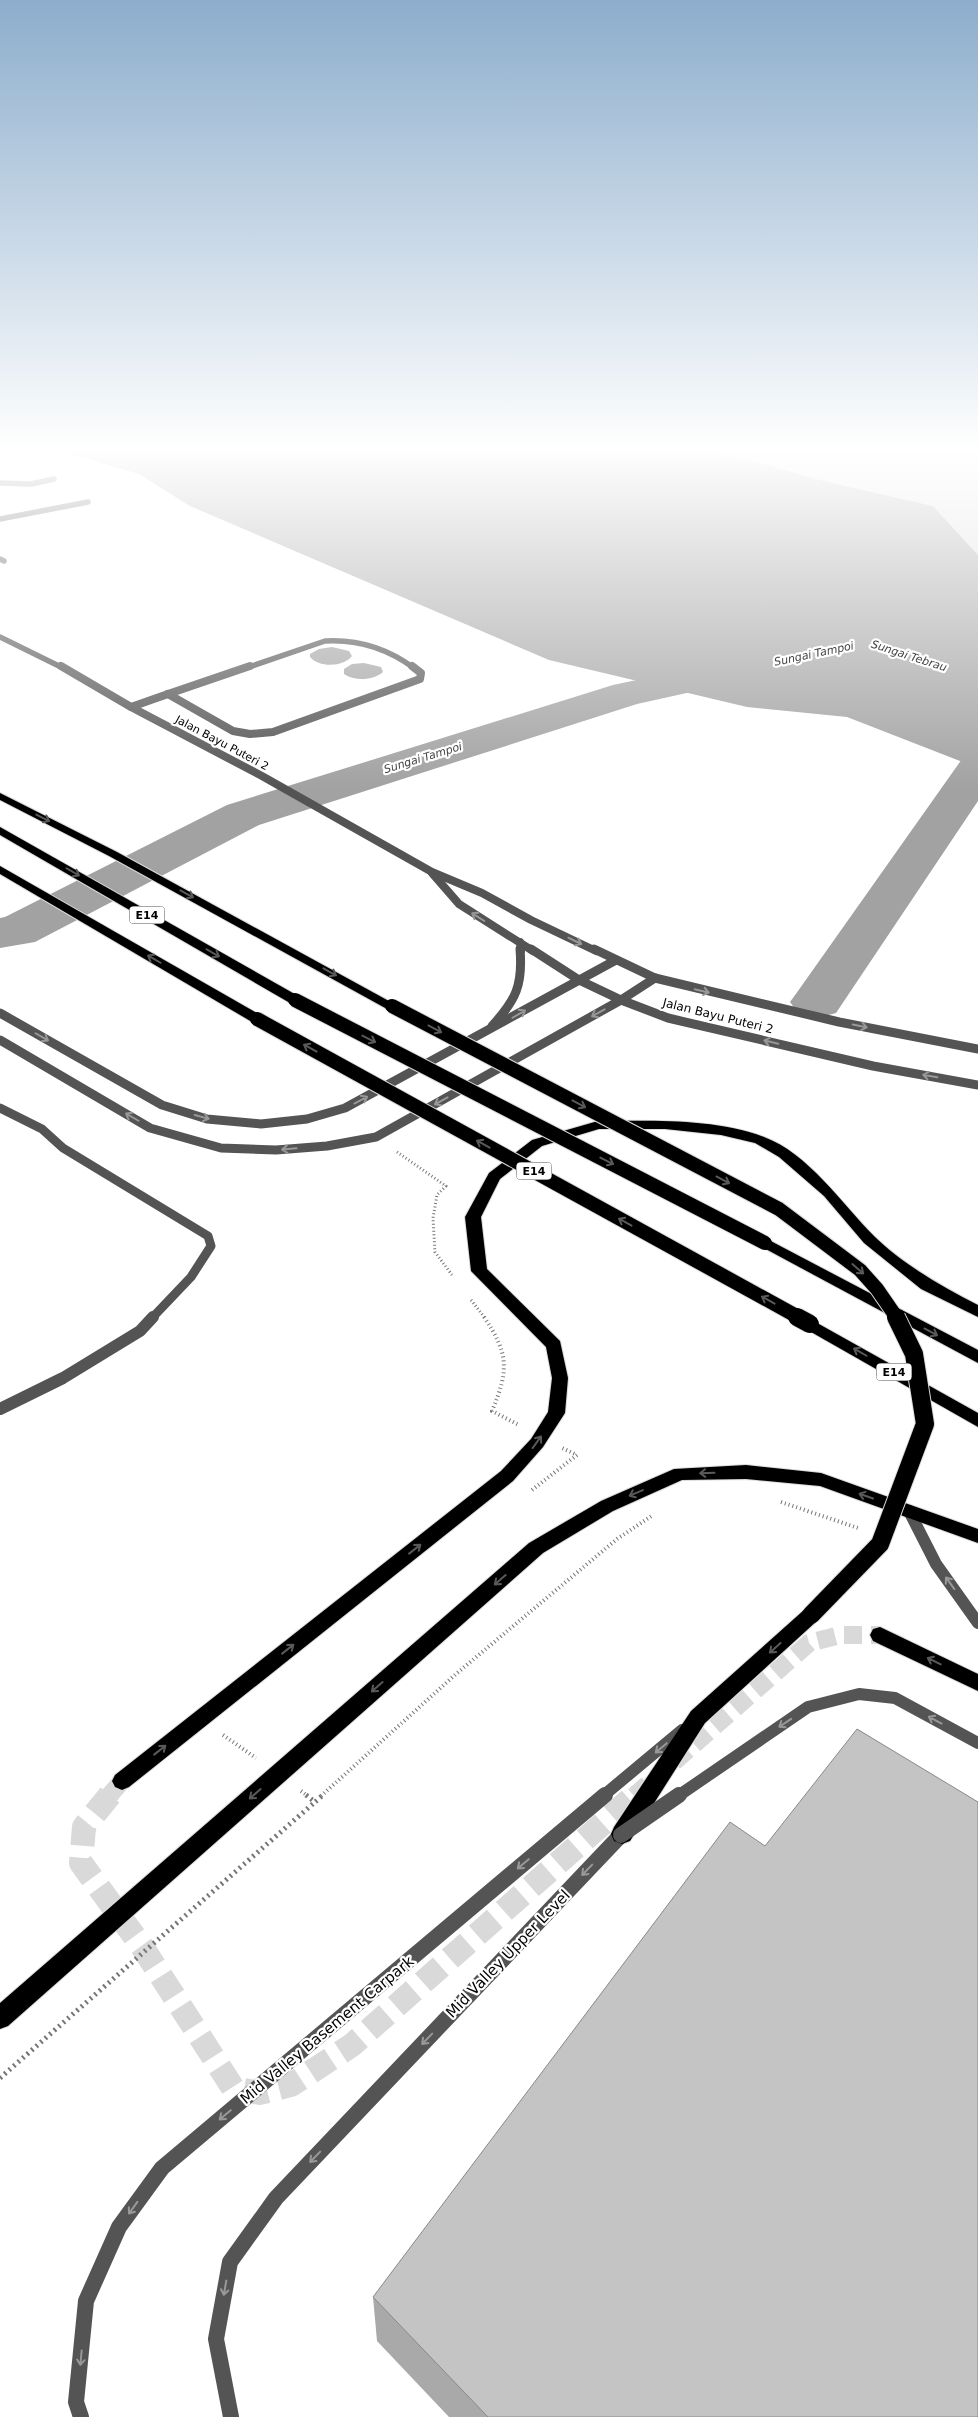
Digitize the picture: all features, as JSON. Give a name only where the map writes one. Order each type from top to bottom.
[{"type":"highway","points":[[0,796],[113,854],[392,1006],[779,1209],[860,1270],[877,1288],[896,1316],[914,1354],[925,1424],[880,1544],[811,1616],[698,1717],[621,1835]]},
{"type":"highway","name":"E14","points":[[0,830],[295,1000],[765,1243],[978,1357]]},
{"type":"highway","name":"E14","points":[[0,869],[257,1019],[810,1324],[978,1420]]},
{"type":"highway","points":[[122,1781],[507,1476],[540,1437],[556,1413],[560,1378],[554,1345],[479,1271],[473,1217],[494,1176],[537,1143],[598,1125],[665,1125],[721,1131],[760,1140],[784,1154],[829,1193],[869,1240],[927,1285],[978,1312]]},
{"type":"highway","points":[[0,2018],[536,1548],[607,1506],[680,1474],[746,1472],[821,1480],[978,1536]]},
{"type":"highway","points":[[880,1634],[978,1683]]},
{"type":"street","name":"Jalan Bayu Puteri 2","points":[[0,637],[78,675],[130,707],[262,776],[331,817],[432,872],[482,893],[531,920],[655,978],[838,1022],[978,1049]]},
{"type":"street","points":[[130,707],[168,694],[325,641],[338,639],[354,641],[389,654],[422,673],[420,679],[386,693],[273,732],[250,734],[233,731],[168,694]]},
{"type":"street","name":"Jalan Bayu Puteri 2","points":[[432,872],[458,904],[579,980],[621,1000],[668,1018],[873,1066],[978,1085]]},
{"type":"street","points":[[484,1034],[510,1007],[520,988],[522,976],[520,942]]},
{"type":"street","points":[[0,1012],[162,1105],[207,1119],[261,1124],[307,1119],[345,1108],[484,1034],[616,960]]},
{"type":"street","points":[[0,1040],[150,1128],[221,1148],[276,1150],[327,1146],[376,1137],[621,1000],[655,978]]},
{"type":"street","points":[[0,1108],[42,1129],[63,1148],[197,1228],[208,1236],[211,1246],[191,1276],[140,1331],[63,1378],[0,1409]]},
{"type":"street","points":[[909,1511],[936,1564],[978,1623]]},
{"type":"street","name":"Mid Valley Upper Level","points":[[231,2417],[216,2339],[230,2262],[276,2198],[621,1835],[808,1707],[859,1694],[895,1698],[978,1743]]},
{"type":"street","name":"Mid Valley Basement Carpark","points":[[81,2417],[76,2402],[86,2301],[119,2227],[162,2168],[698,1717]]},
{"type":"path","points":[[376,1137],[446,1186],[437,1195],[433,1218],[435,1252],[458,1284]]},
{"type":"path","points":[[469,1297],[485,1318],[504,1355],[504,1378],[492,1411],[577,1455],[525,1496]]},
{"type":"path","points":[[771,1500],[845,1522],[863,1530]]},
{"type":"path","points":[[0,2078],[315,1802],[456,1674],[617,1539],[656,1513]]},
{"type":"path","points":[[230,1729],[222,1735],[279,1773],[315,1802]]},
{"type":"water","name":"Sungai Tebrau","points":[[322,563],[978,563],[978,768],[847,717],[747,707],[549,660]]},
{"type":"water","points":[[332,647],[349,651],[352,656],[348,660],[331,665],[319,663],[310,657],[310,654],[319,649]]},
{"type":"water","points":[[364,663],[381,667],[383,672],[374,677],[363,679],[353,678],[344,674],[344,669],[352,664]]},
{"type":"building","points":[[857,1729],[978,1802],[978,2417],[488,2417],[373,2297],[730,1822],[765,1846]]},
{"type":"waterway","name":"Sungai Tampoi","points":[[0,933],[17,931],[243,815],[627,694],[745,669]]},
{"type":"waterway","points":[[817,1002],[978,768]]},
{"type":"tunnel","points":[[674,1762],[809,1643],[840,1635],[880,1635]]},
{"type":"tunnel","points":[[109,1796],[122,1781]]},
{"type":"tunnel","points":[[634,1796],[649,1783]]},
{"type":"tunnel","points":[[110,1795],[84,1827],[81,1863],[143,1948],[233,2088],[260,2093],[291,2085],[352,2045],[635,1795]]}]
